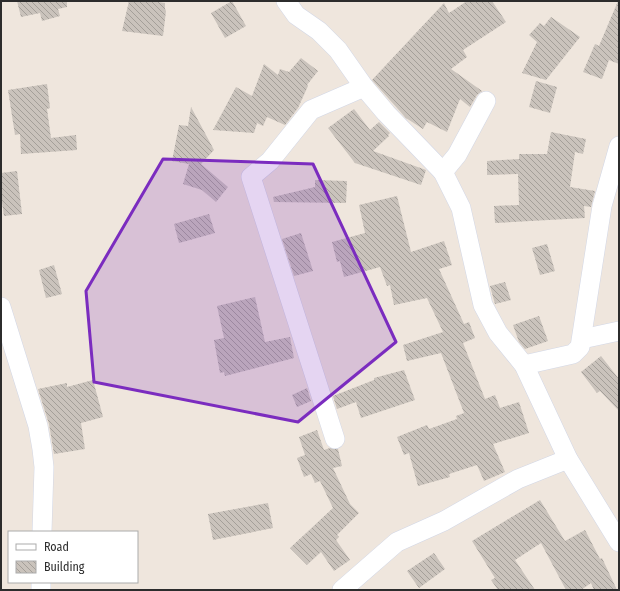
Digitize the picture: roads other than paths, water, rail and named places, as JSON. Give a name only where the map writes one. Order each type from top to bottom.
[{"type":"street","points":[[286,1],[296,15],[319,31],[338,50],[364,87],[386,113],[443,172],[461,208],[483,305],[498,333],[524,365],[568,459],[619,542]]},
{"type":"street","points":[[335,439],[251,177],[270,161],[311,110],[364,87]]},
{"type":"street","points":[[443,172],[457,155],[486,101]]},
{"type":"street","points":[[524,365],[573,354],[580,347],[602,206],[619,146]]},
{"type":"street","points":[[1,307],[38,426],[44,467],[42,531]]},
{"type":"street","points":[[582,338],[619,331]]},
{"type":"street","points":[[342,590],[397,542],[444,521],[518,479],[568,459]]}]
